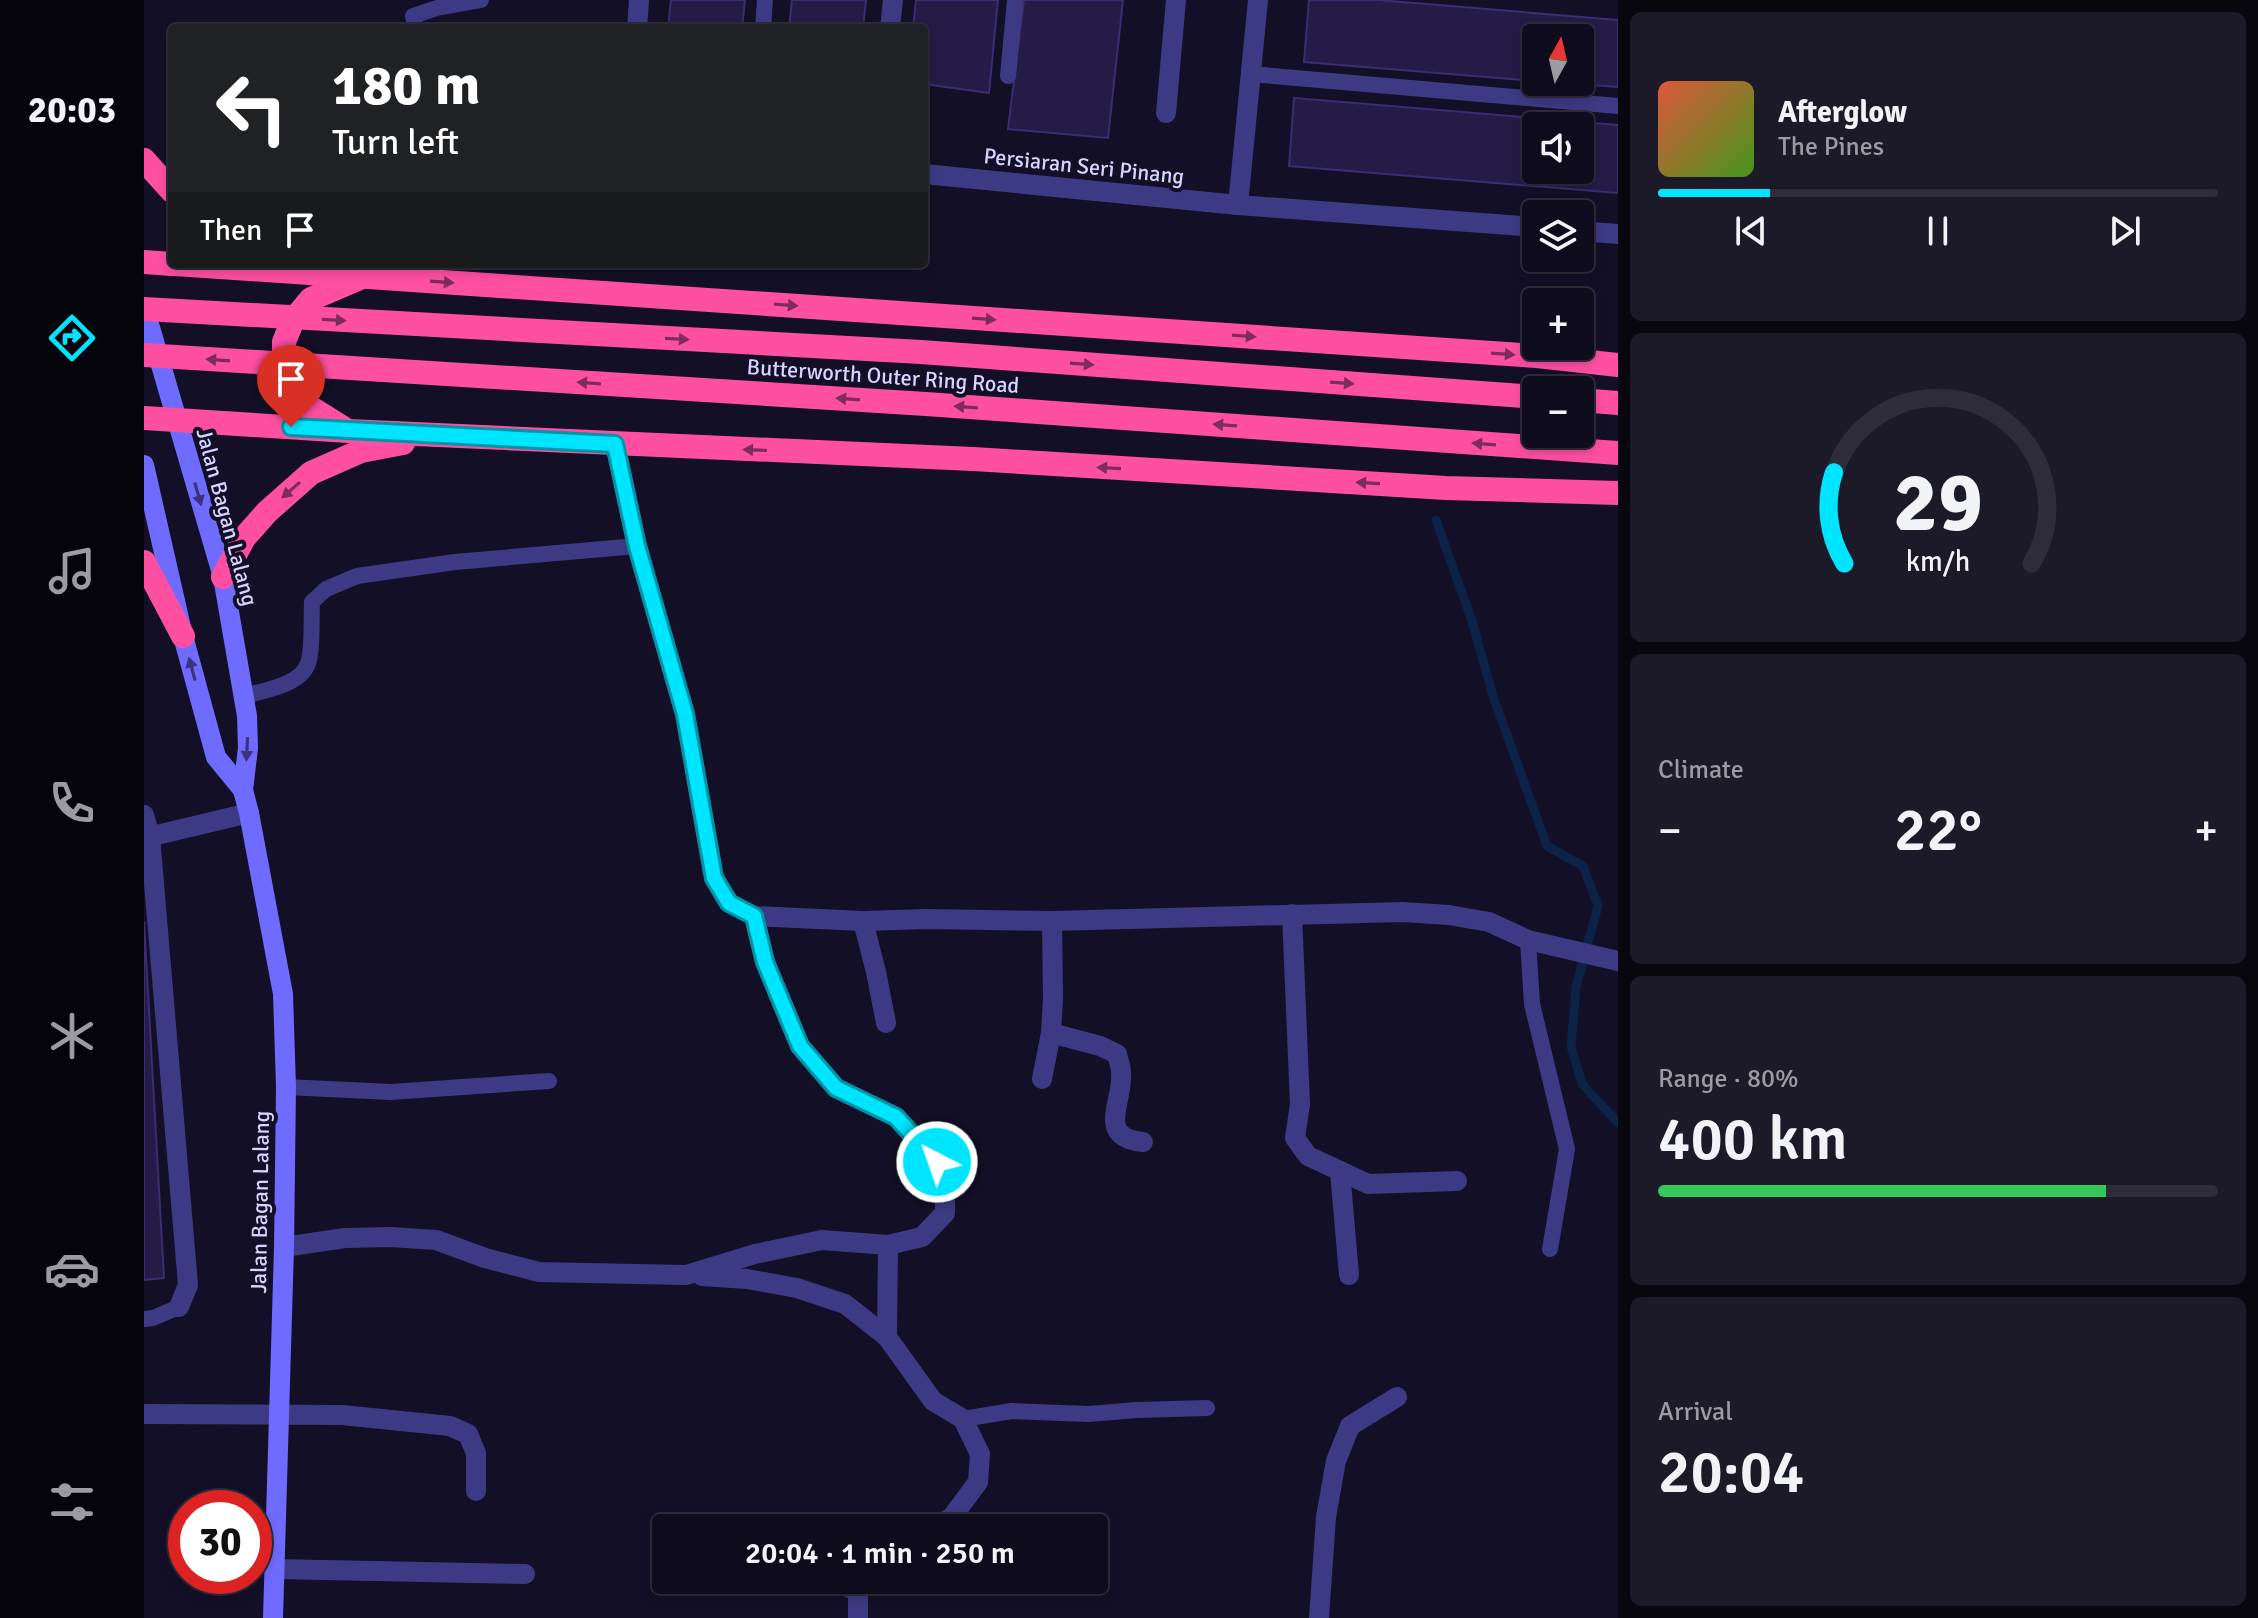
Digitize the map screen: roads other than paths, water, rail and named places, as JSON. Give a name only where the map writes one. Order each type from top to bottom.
[{"type":"highway","points":[[144,160],[168,187]]},
{"type":"highway","points":[[144,262],[168,264]]},
{"type":"highway","points":[[234,268],[355,276],[405,272],[1537,356],[1618,365]]},
{"type":"highway","points":[[320,268],[355,276]]},
{"type":"highway","points":[[348,431],[300,401],[284,375],[284,342],[292,322],[311,299],[355,276]]},
{"type":"highway","name":"Butterworth Outer Ring Road","points":[[144,308],[921,352],[1522,396]]},
{"type":"highway","name":"Butterworth Outer Ring Road","points":[[144,355],[926,404],[1618,453]]},
{"type":"highway","points":[[1594,401],[1618,403]]},
{"type":"highway","points":[[144,418],[348,431],[973,459],[1446,488],[1618,493]]},
{"type":"highway","points":[[223,577],[244,538],[267,512],[311,473],[361,451],[441,435]]},
{"type":"highway","points":[[144,562],[183,636]]},
{"type":"main road","name":"Jalan Bagan Lalang","points":[[144,308],[223,577],[244,696],[248,748],[243,790],[283,994],[286,1087],[284,1247],[273,1618]]},
{"type":"main road","name":"Jalan Bagan Lalang","points":[[144,465],[183,636],[216,757],[243,790]]},
{"type":"street","points":[[637,24],[639,0]]},
{"type":"street","points":[[890,24],[893,0]]},
{"type":"street","points":[[1166,113],[1176,0]]},
{"type":"street","points":[[1238,205],[1258,0]]},
{"type":"street","name":"Persiaran Seri Pinang","points":[[928,174],[1238,205],[1522,226]]},
{"type":"street","points":[[1594,232],[1618,234]]},
{"type":"street","points":[[615,444],[637,546],[685,714],[714,878],[729,903],[754,916],[863,921],[1052,921],[1403,912],[1489,922],[1536,943],[1618,961]]},
{"type":"street","points":[[147,837],[249,813]]},
{"type":"street","points":[[144,815],[188,1285],[179,1307]]},
{"type":"street","points":[[1292,914],[1300,1104],[1295,1138],[1308,1156],[1368,1184],[1457,1181]]},
{"type":"street","points":[[686,1275],[755,1254],[822,1240],[888,1245],[922,1237],[945,1213],[945,1186],[937,1162],[896,1117],[836,1088],[800,1046],[765,962],[754,916]]},
{"type":"street","points":[[863,921],[886,1023]]},
{"type":"street","points":[[1042,1079],[1051,1033],[1052,921]]},
{"type":"street","points":[[1051,1033],[1100,1046],[1117,1054],[1121,1073],[1114,1124],[1119,1134],[1132,1141],[1143,1142]]},
{"type":"street","points":[[1340,1171],[1349,1275]]},
{"type":"street","points":[[284,1247],[345,1238],[436,1240],[485,1258],[539,1272],[747,1279],[797,1288],[845,1304],[887,1337],[933,1401],[963,1419],[980,1454],[978,1482],[954,1514]]},
{"type":"street","points":[[887,1337],[888,1245]]},
{"type":"street","points":[[1319,1618],[1326,1517],[1336,1461],[1350,1426],[1397,1397]]},
{"type":"street","points":[[144,1414],[342,1415],[450,1426],[468,1434],[476,1453],[476,1491]]},
{"type":"street","points":[[274,1569],[525,1574]]},
{"type":"street","points":[[858,1618],[862,1594]]},
{"type":"lane","points":[[411,15],[481,0]]},
{"type":"lane","points":[[763,24],[765,0]]},
{"type":"lane","points":[[1008,76],[1015,0]]},
{"type":"lane","points":[[1251,74],[1618,106]]},
{"type":"lane","points":[[244,696],[284,684],[298,676],[309,663],[312,602],[326,589],[357,576],[455,562],[637,546]]},
{"type":"lane","points":[[1536,943],[1532,1004],[1567,1149],[1550,1249]]},
{"type":"lane","points":[[286,1087],[391,1092],[549,1081]]},
{"type":"lane","points":[[144,1319],[179,1307]]},
{"type":"lane","points":[[963,1419],[1012,1411],[1088,1414],[1207,1408]]},
{"type":"waterway","points":[[1436,520],[1472,621],[1493,696],[1547,846],[1583,866],[1598,906],[1576,987],[1571,1046],[1582,1084],[1618,1123]]}]
